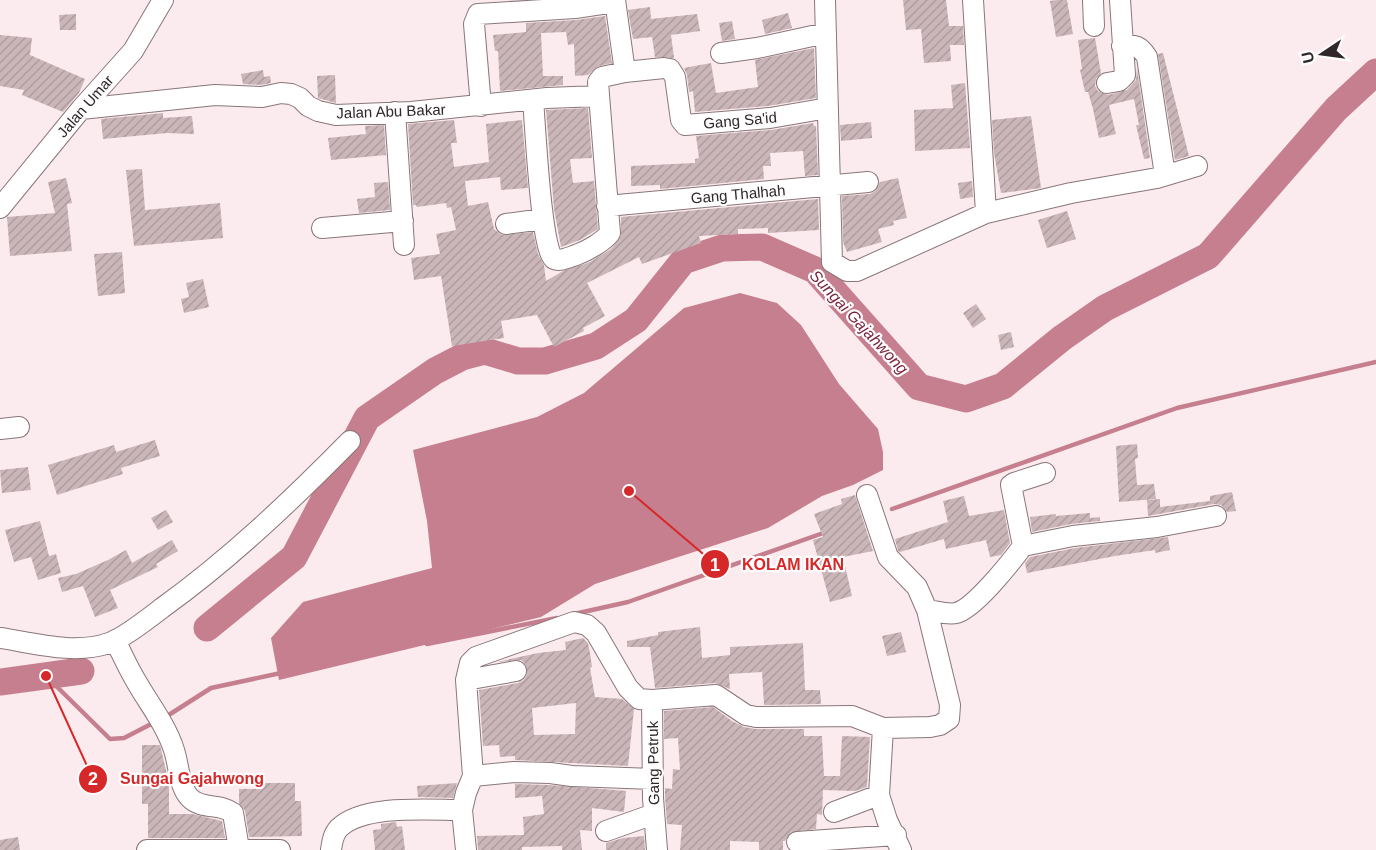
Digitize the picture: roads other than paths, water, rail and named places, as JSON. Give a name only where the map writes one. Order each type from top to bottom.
[{"type":"street","name":"Jalan Umar","points":[[0,208],[81,109],[133,51],[163,0]]},
{"type":"street","points":[[825,0],[832,261],[847,271],[856,271],[986,213],[1071,193],[1165,175],[1197,166]]},
{"type":"street","points":[[973,0],[986,213]]},
{"type":"street","points":[[1093,0],[1094,26]]},
{"type":"street","points":[[1107,83],[1119,81],[1125,75],[1120,0]]},
{"type":"street","points":[[481,106],[474,24],[478,14],[575,8],[615,1],[625,72],[602,77],[598,82],[609,235],[582,253],[558,260],[549,254],[543,219],[533,100]]},
{"type":"street","points":[[721,53],[757,48],[825,33]]},
{"type":"street","points":[[1122,46],[1134,44],[1142,48],[1147,57],[1165,175]]},
{"type":"street","name":"Gang Sa'id","points":[[625,72],[670,69],[675,77],[681,120],[685,125],[770,118],[828,108]]},
{"type":"street","name":"Jalan Abu Bakar","points":[[81,109],[215,95],[262,97],[280,93],[291,94],[318,111],[336,115],[598,96]]},
{"type":"street","points":[[395,112],[404,245]]},
{"type":"street","name":"Gang Thalhah","points":[[608,206],[868,182]]},
{"type":"street","points":[[506,224],[543,219]]},
{"type":"street","points":[[322,228],[403,221]]},
{"type":"street","points":[[0,638],[81,648],[115,640],[193,586],[232,553],[350,441]]},
{"type":"street","points":[[1023,546],[1011,485],[1045,473]]},
{"type":"street","points":[[796,842],[898,843],[879,795],[883,728],[930,727],[940,725],[950,719],[950,705],[927,610],[917,587],[888,556],[867,495]]},
{"type":"street","points":[[927,610],[956,613],[1000,576],[1023,546],[1073,536],[1157,528],[1216,516]]},
{"type":"street","points":[[466,850],[462,810],[473,776],[466,680],[470,663],[476,657],[574,622],[587,625],[596,633],[623,680],[639,699],[652,700]]},
{"type":"street","points":[[115,640],[174,749],[183,789],[198,804],[227,808],[233,813],[239,849]]},
{"type":"street","points":[[466,680],[516,671]]},
{"type":"street","name":"Gang Petruk","points":[[657,850],[652,700],[716,694],[746,715],[756,717],[852,716],[883,728]]},
{"type":"street","points":[[473,776],[514,772],[550,773],[572,777],[653,779]]},
{"type":"street","points":[[834,812],[879,795]]},
{"type":"street","points":[[331,850],[332,840],[338,829],[359,818],[381,812],[410,809],[462,810]]},
{"type":"street","points":[[606,831],[654,814]]},
{"type":"street","points":[[147,850],[280,850]]},
{"type":"waterway","name":"Sungai Gajahwong","points":[[207,628],[294,557],[367,418],[435,371],[462,357],[485,351],[518,361],[545,361],[596,346],[636,320],[683,261],[722,248],[762,247],[815,270],[919,387],[966,399],[1003,386],[1062,338],[1105,308],[1208,256],[1336,109],[1376,72]]},
{"type":"waterway","points":[[892,509],[1177,408],[1376,362]]},
{"type":"waterway","points":[[574,614],[628,602],[826,532]]},
{"type":"waterway","points":[[427,644],[557,618]]},
{"type":"waterway","name":"Sungai Gajahwong","points":[[0,682],[81,671]]},
{"type":"waterway","points":[[164,718],[211,688],[281,673]]},
{"type":"waterway","points":[[46,676],[110,739],[124,738],[157,721]]},
{"type":"place","name":"KOLAM IKAN","points":[[629,491]]},
{"type":"place","name":"Sungai Gajahwong","points":[[46,676]]}]
